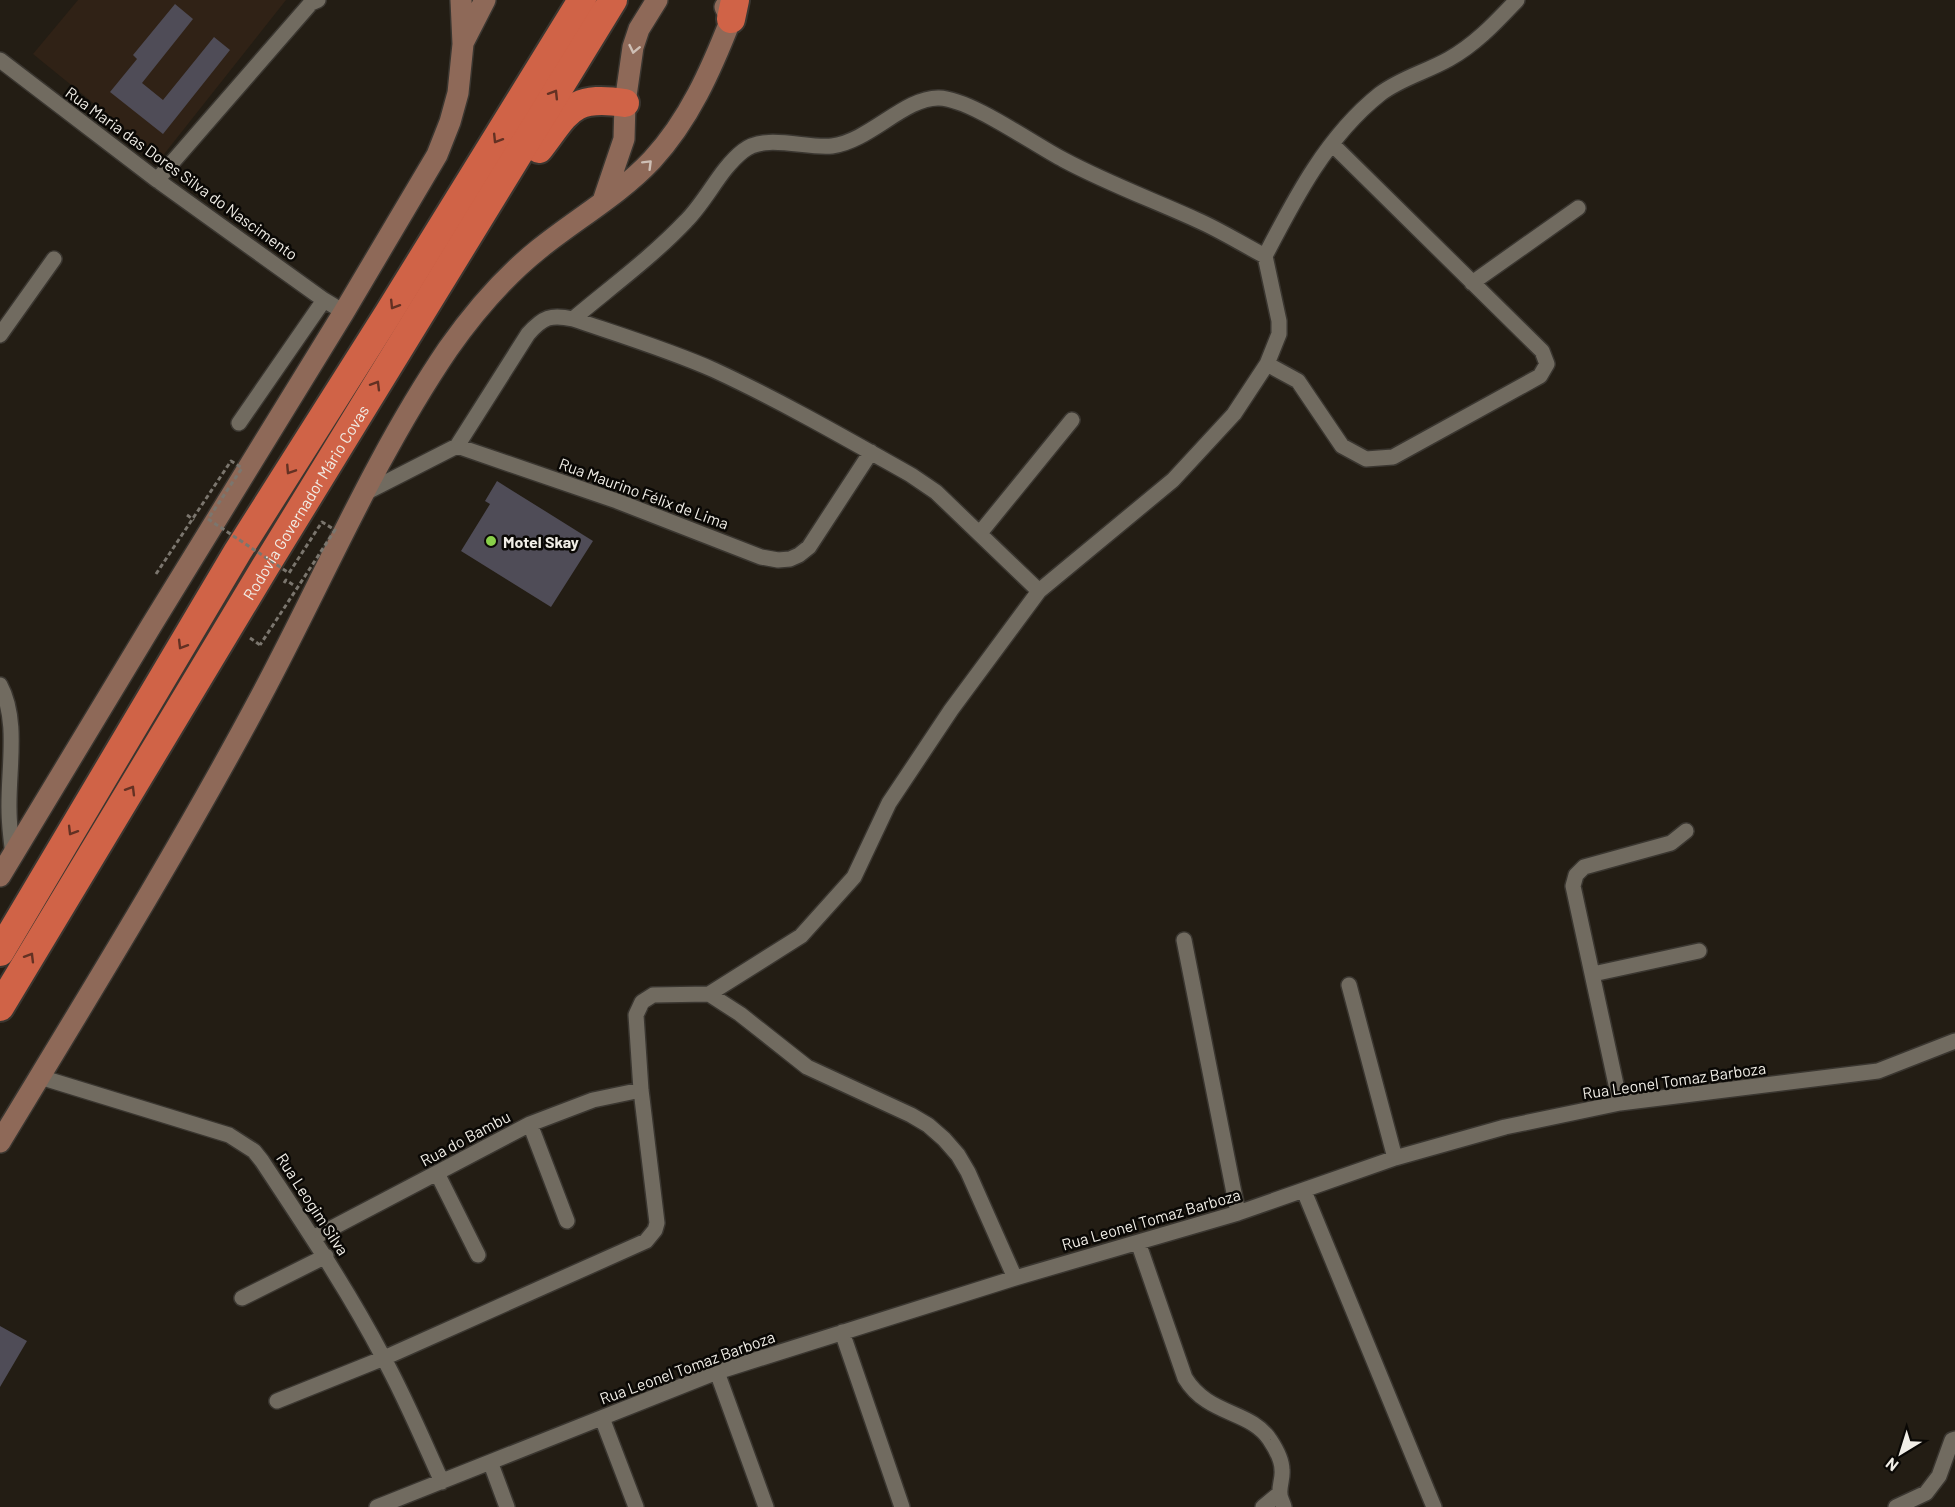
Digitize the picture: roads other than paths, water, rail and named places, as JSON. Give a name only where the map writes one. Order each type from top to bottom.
[{"type":"highway","points":[[563,31],[565,0]]},
{"type":"highway","name":"Rodovia Governador Mário Covas","points":[[0,952],[238,551],[382,324],[582,0]]},
{"type":"highway","name":"Rodovia Governador Mário Covas","points":[[0,1007],[456,254],[613,0]]},
{"type":"highway","points":[[456,254],[567,112],[578,105],[602,99],[625,103]]},
{"type":"main road","points":[[0,876],[344,312],[437,155],[458,93],[463,44],[461,0]]},
{"type":"main road","points":[[463,44],[485,0]]},
{"type":"main road","points":[[603,201],[624,139],[625,103],[633,47],[639,29],[657,0]]},
{"type":"main road","points":[[0,1143],[237,741],[363,494],[419,394],[450,347],[484,303],[509,276],[538,250],[633,178],[652,160],[676,130],[712,69],[730,6]]},
{"type":"street","points":[[277,1401],[384,1358],[652,1237],[657,1223],[641,1090],[636,1015],[638,1008],[647,997],[653,995],[709,993],[801,936],[854,877],[889,803],[951,710],[1039,591],[1173,480],[1234,414],[1267,364],[1279,334],[1279,321],[1264,256],[1310,174],[1332,144],[1360,111],[1381,93],[1465,49],[1481,37],[1517,0]]},
{"type":"street","points":[[157,180],[312,1]]},
{"type":"street","name":"Rua Maria das Dores Silva do Nascimento","points":[[0,60],[157,180],[344,312]]},
{"type":"street","points":[[573,319],[688,220],[744,150],[764,143],[831,146],[847,143],[911,106],[937,98],[949,99],[983,113],[1064,160],[1199,221],[1264,256]]},
{"type":"street","points":[[1267,364],[1298,381],[1342,446],[1366,459],[1393,457],[1540,376],[1547,364],[1542,351],[1332,144]]},
{"type":"street","points":[[1472,283],[1578,208]]},
{"type":"street","points":[[0,335],[54,259]]},
{"type":"street","points":[[239,423],[324,300]]},
{"type":"street","points":[[363,494],[457,446],[523,342],[537,324],[547,318],[559,316],[682,357],[713,370],[871,452],[936,492],[1039,591]]},
{"type":"street","points":[[980,533],[1072,420]]},
{"type":"street","name":"Rua Maurino Félix de Lima","points":[[457,446],[617,501],[761,557],[778,560],[800,555],[809,547],[871,452]]},
{"type":"street","points":[[0,685],[7,699],[10,716],[9,809],[13,855]]},
{"type":"street","points":[[1620,1103],[1573,886],[1576,875],[1584,867],[1671,843],[1686,831]]},
{"type":"street","points":[[1184,940],[1238,1213]]},
{"type":"street","points":[[1593,974],[1699,951]]},
{"type":"street","points":[[1349,985],[1395,1158]]},
{"type":"street","points":[[709,993],[740,1014],[807,1067],[911,1115],[944,1139],[958,1155],[968,1172],[1015,1278]]},
{"type":"street","name":"Rua Leonel Tomaz Barboza","points":[[377,1507],[491,1464],[717,1372],[1015,1278],[1238,1213],[1395,1158],[1505,1127],[1620,1103],[1878,1071],[1955,1041]]},
{"type":"street","name":"Rua Leogim Silva","points":[[40,1077],[229,1135],[254,1151],[326,1256],[384,1358],[442,1482]]},
{"type":"street","name":"Rua do Bambu","points":[[313,1238],[530,1124],[593,1100],[641,1090]]},
{"type":"street","points":[[530,1124],[567,1221]]},
{"type":"street","points":[[437,1173],[478,1255]]},
{"type":"street","points":[[1304,1191],[1434,1507]]},
{"type":"street","points":[[1138,1242],[1185,1378],[1191,1388],[1210,1404],[1252,1423],[1266,1434],[1281,1462],[1282,1500],[1263,1507]]},
{"type":"street","points":[[242,1298],[326,1256]]},
{"type":"street","points":[[842,1332],[902,1507]]},
{"type":"street","points":[[717,1372],[766,1507]]},
{"type":"street","points":[[602,1418],[636,1507]]},
{"type":"street","points":[[1896,1507],[1926,1493],[1939,1476],[1952,1440],[1955,1439]]},
{"type":"street","points":[[491,1464],[507,1507]]},
{"type":"place","name":"Motel Skay","points":[[491,541]]}]
